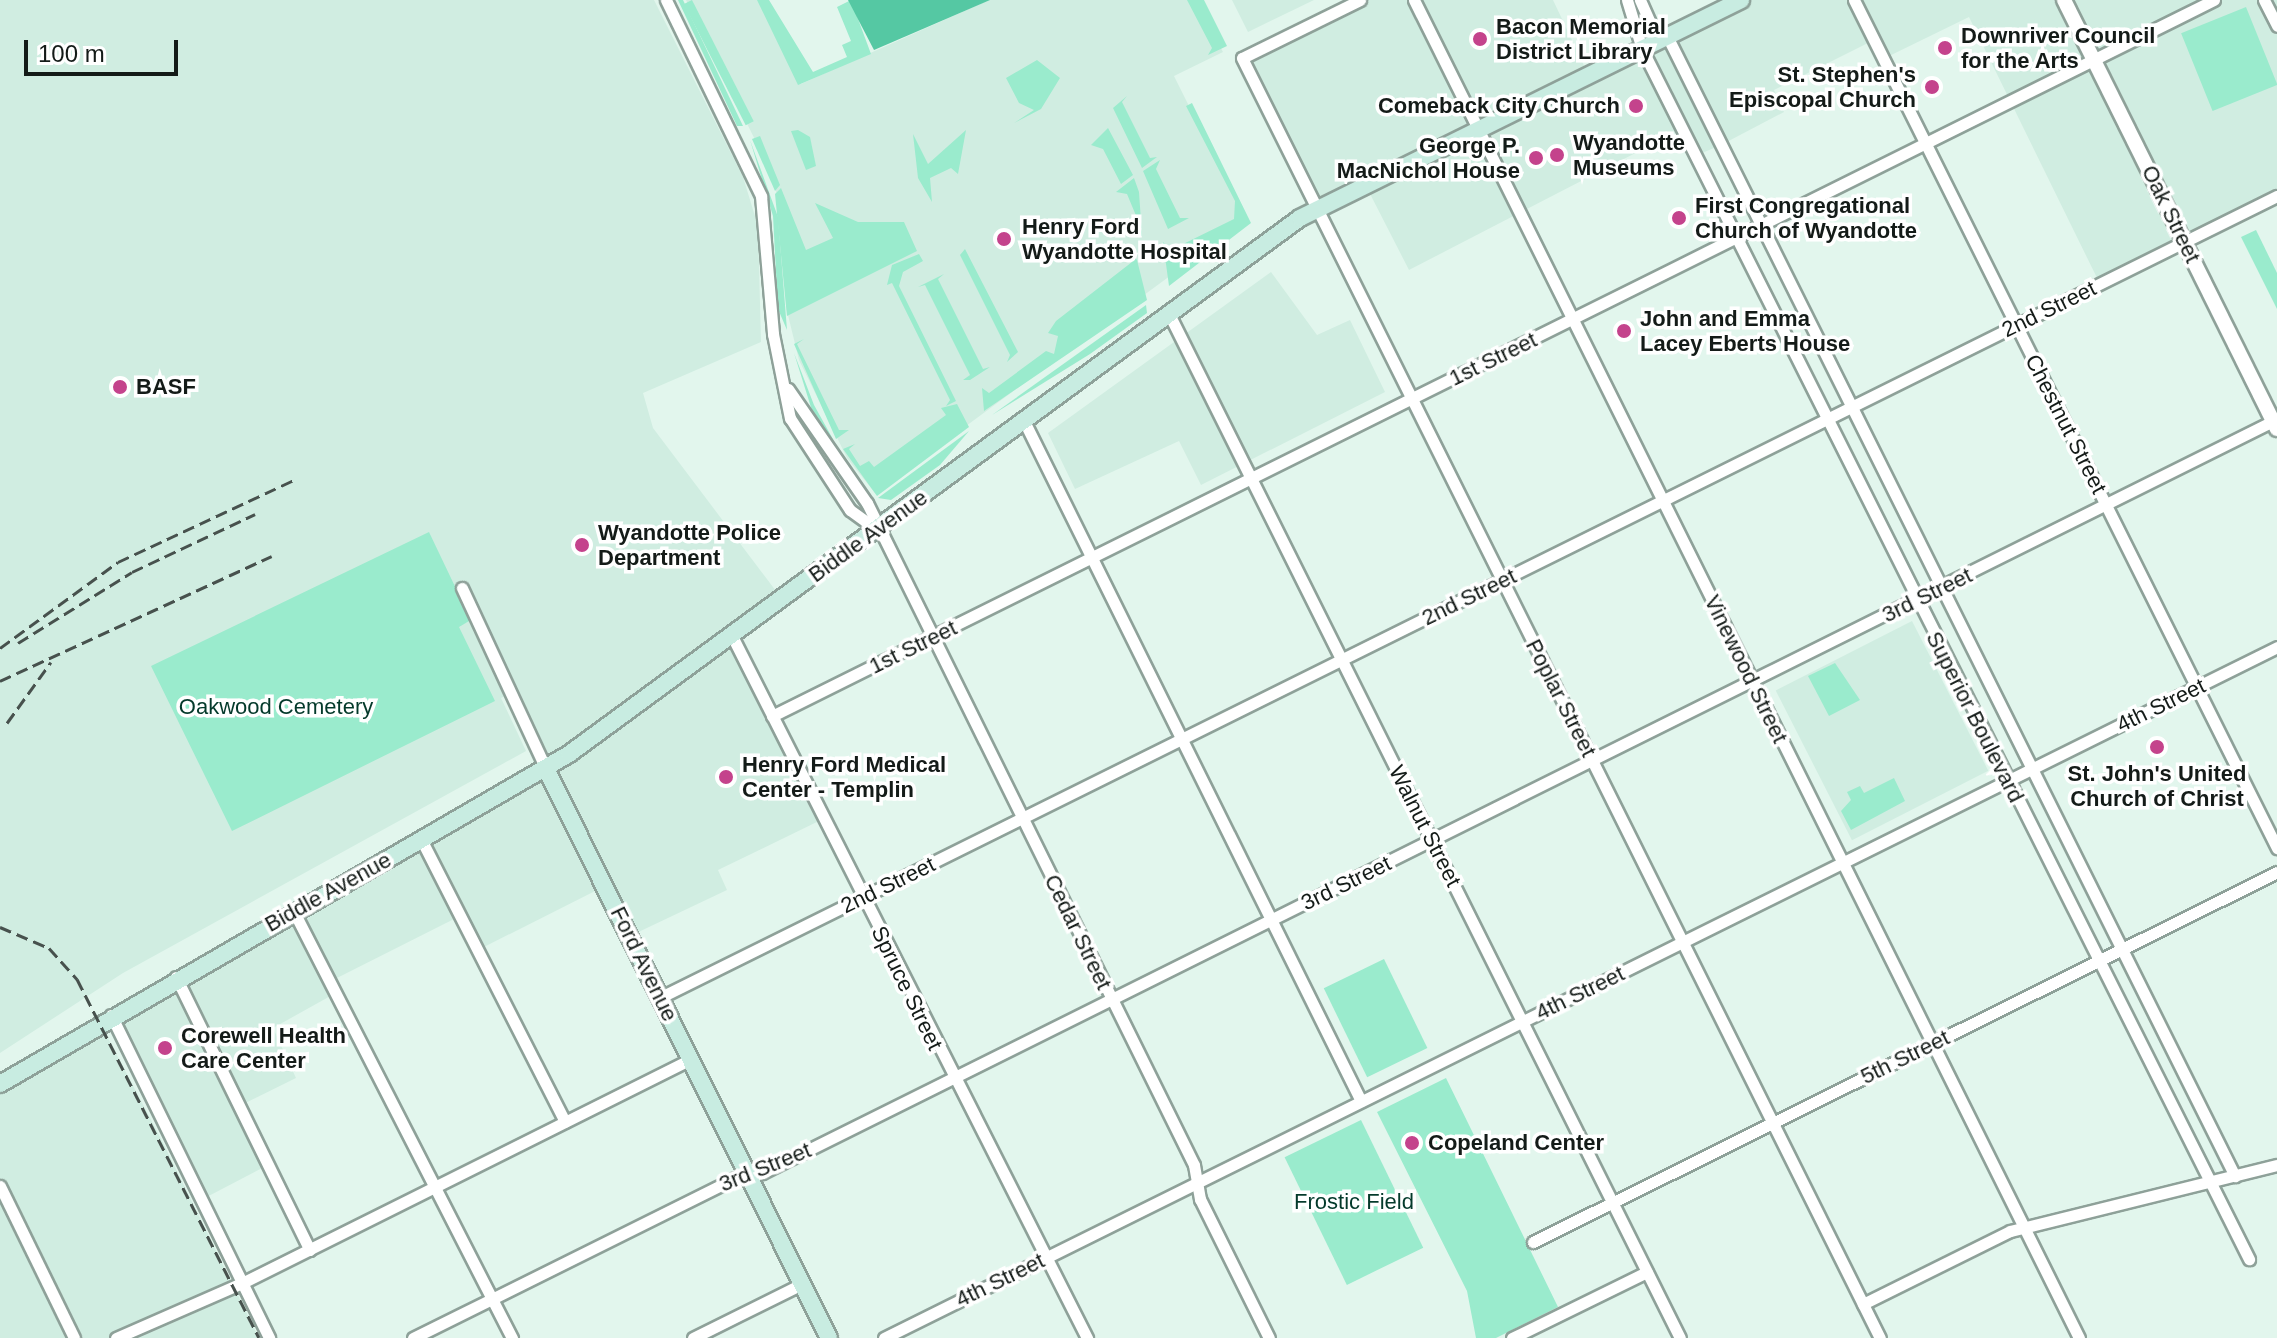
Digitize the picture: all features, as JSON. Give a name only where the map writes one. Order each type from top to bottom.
[{"type":"main road","name":"Biddle Avenue","points":[[0,1084],[110,1014],[546,769],[1169,314],[1317,210],[1741,0]]},
{"type":"main road","name":"Ford Avenue","points":[[546,769],[829,1338]]},
{"type":"street","points":[[666,0],[761,196],[773,334],[788,389],[786,406],[808,451],[854,514],[876,529]]},
{"type":"street","name":"Poplar Street","points":[[1360,0],[1242,58],[1880,1338]]},
{"type":"street","name":"Vinewood Street","points":[[1414,0],[2079,1338]]},
{"type":"street","name":"Superior Boulevard","points":[[1627,0],[1642,49],[2207,1182],[2249,1259]]},
{"type":"street","name":"Superior Boulevard","points":[[1640,0],[1651,25],[1667,36],[2235,1176]]},
{"type":"street","name":"Chestnut Street","points":[[1854,0],[2277,848]]},
{"type":"street","name":"Oak Street","points":[[2064,0],[2276,423]]},
{"type":"street","name":"1st Street","points":[[772,716],[2214,0]]},
{"type":"street","points":[[2264,0],[2277,26]]},
{"type":"street","name":"2nd Street","points":[[661,997],[2277,196]]},
{"type":"street","name":"Walnut Street","points":[[1169,314],[1680,1338]]},
{"type":"street","name":"Cedar Street","points":[[788,389],[867,503],[876,529],[1112,1000],[1269,1338]]},
{"type":"street","points":[[1024,421],[1361,1101]]},
{"type":"street","name":"3rd Street","points":[[413,1338],[1112,1000],[2276,423]]},
{"type":"street","name":"Ford Avenue","points":[[462,588],[546,769]]},
{"type":"street","name":"Spruce Street","points":[[732,636],[952,1078],[1087,1338]]},
{"type":"street","name":"4th Street","points":[[884,1338],[2277,647]]},
{"type":"street","points":[[422,841],[565,1122]]},
{"type":"street","name":"5th Street","points":[[1533,1242],[2277,872]]},
{"type":"street","points":[[293,910],[512,1338]]},
{"type":"street","points":[[175,977],[310,1250]]},
{"type":"street","points":[[110,1014],[269,1338]]},
{"type":"street","points":[[116,1338],[242,1283],[691,1059]]},
{"type":"street","points":[[1863,1304],[2025,1227],[2277,1165]]},
{"type":"street","points":[[0,1186],[74,1338]]},
{"type":"street","points":[[1512,1338],[1647,1272]]},
{"type":"street","points":[[693,1338],[802,1284]]},
{"type":"shaded area","points":[[0,0],[654,0],[743,177],[758,226],[761,342],[643,393],[653,428],[782,599],[732,636],[823,819],[718,870],[727,890],[630,936],[605,886],[478,950],[460,916],[329,982],[334,994],[273,1028],[296,1078],[239,1106],[268,1165],[201,1200],[110,1014],[545,769],[511,693],[501,698],[526,751],[123,973],[0,1053]],"holes":[[[429,533],[470,621],[459,626],[151,667]]]},
{"type":"shaded area","name":"Henry Ford Wyandotte Hospital","points":[[686,0],[759,0],[801,84],[989,0],[1195,0],[1223,52],[1174,76],[1246,220],[875,493],[847,458],[799,360],[786,307],[785,218],[766,162]]},
{"type":"shaded area","points":[[848,0],[990,0],[874,50]]},
{"type":"shaded area","points":[[1232,0],[1314,0],[1248,32]]},
{"type":"shaded area","points":[[1360,0],[1553,0],[1588,74],[1741,0],[2277,0],[2277,196],[2100,284],[1969,17],[1883,59],[1874,40],[1774,90],[1784,112],[1721,145],[1695,156],[1682,129],[1409,270],[1366,186],[1317,210],[1242,59]]},
{"type":"shaded area","points":[[1271,272],[1317,335],[1350,320],[1385,392],[1201,485],[1179,441],[1075,489],[1048,433]]},
{"type":"shaded area","points":[[1912,621],[1988,771],[1852,840],[1776,690]]},
{"type":"shaded area","points":[[99,1021],[259,1338],[0,1338],[0,1084]]},
{"type":"green space","points":[[678,0],[683,0],[743,126],[737,126]]},
{"type":"green space","points":[[692,0],[754,121],[746,125],[684,4]]},
{"type":"green space","points":[[757,0],[769,0],[813,72],[847,57],[842,45],[851,41],[837,7],[851,0],[871,54],[798,85]]},
{"type":"green space","points":[[1187,0],[1204,0],[1227,46],[1208,55],[1212,48]]},
{"type":"green space","points":[[2246,7],[2277,85],[2213,111],[2181,33]]},
{"type":"green space","points":[[1037,60],[1060,78],[1041,109],[1014,123],[1034,110],[1019,103],[1006,78]]},
{"type":"green space","points":[[1127,96],[1122,102],[1150,158],[1157,157],[1142,168],[1113,108]]},
{"type":"green space","points":[[1192,103],[1251,223],[1169,286],[1163,242],[1171,250],[1234,219],[1235,201],[1186,106]]},
{"type":"green space","points":[[1108,128],[1133,175],[1121,184],[1103,149],[1091,145]]},
{"type":"green space","points":[[798,130],[810,137],[816,166],[806,170],[791,131]]},
{"type":"green space","points":[[966,130],[958,174],[951,168],[930,178],[932,202],[918,178],[913,134],[928,164]]},
{"type":"green space","points":[[760,136],[780,185],[775,191],[752,139]]},
{"type":"green space","points":[[750,140],[778,217],[787,330],[778,309],[773,216]]},
{"type":"green space","points":[[1160,160],[1156,169],[1180,218],[1189,218],[1168,229],[1143,171]]},
{"type":"green space","points":[[1134,178],[1139,192],[1142,229],[1127,194],[1116,192]]},
{"type":"green space","points":[[781,188],[806,250],[833,238],[815,203],[858,222],[904,222],[917,251],[787,316],[775,194]]},
{"type":"green space","points":[[2256,230],[2277,273],[2277,309],[2241,237]]},
{"type":"green space","points":[[1119,239],[1137,260],[1147,300],[984,411],[982,388],[989,393],[1046,351],[1054,354],[1058,336],[1048,333],[1056,321],[1132,262]]},
{"type":"green space","points":[[965,249],[1018,352],[1007,362],[1010,355],[960,255]]},
{"type":"green space","points":[[919,254],[923,261],[903,272],[899,286],[956,401],[946,406],[950,400],[892,283],[887,285],[892,265]]},
{"type":"green space","points":[[944,274],[938,279],[983,369],[990,367],[970,380],[963,380],[970,375],[925,285],[918,287]]},
{"type":"green space","points":[[1146,305],[1147,313],[1090,354],[992,415]]},
{"type":"green space","points":[[804,339],[797,344],[839,430],[849,430],[836,439],[794,344]]},
{"type":"green space","points":[[794,353],[814,405],[834,441],[814,417]]},
{"type":"green space","points":[[957,404],[969,427],[877,496],[843,449],[855,444],[849,449],[860,466],[869,461],[874,467],[946,415],[941,408]]},
{"type":"green space","points":[[969,431],[940,465],[891,500],[878,498]]},
{"type":"green space","name":"Oakwood Cemetery","points":[[429,532],[471,620],[459,627],[495,701],[232,831],[151,666]]},
{"type":"green space","points":[[1835,663],[1860,700],[1829,716],[1808,676]]},
{"type":"green space","points":[[1894,778],[1905,801],[1851,830],[1841,811],[1851,800],[1847,792],[1860,786],[1864,793]]},
{"type":"green space","points":[[1384,959],[1427,1048],[1367,1077],[1324,988]]},
{"type":"green space","points":[[1446,1078],[1558,1307],[1496,1338],[1476,1338],[1467,1291],[1377,1112]]},
{"type":"green space","name":"Frostic Field","points":[[1361,1120],[1423,1248],[1347,1285],[1285,1157]]},
{"type":"railway","points":[[0,648],[118,562],[294,480]]},
{"type":"railway","points":[[18,643],[132,572],[255,514]]},
{"type":"railway","points":[[0,681],[272,556]]},
{"type":"railway","points":[[7,723],[51,662]]},
{"type":"railway","points":[[0,927],[49,948],[77,979],[259,1338]]},
{"type":"place","name":"Bacon Memorial District Library","points":[[1480,39]]},
{"type":"place","name":"Downriver Council for the Arts","points":[[1945,48]]},
{"type":"place","name":"St. Stephen's Episcopal Church","points":[[1932,87]]},
{"type":"place","name":"Comeback City Church","points":[[1636,106]]},
{"type":"place","name":"Wyandotte Museums","points":[[1557,155]]},
{"type":"place","name":"George P. MacNichol House","points":[[1536,158]]},
{"type":"place","name":"First Congregational Church of Wyandotte","points":[[1679,218]]},
{"type":"place","name":"Henry Ford Wyandotte Hospital","points":[[1004,239]]},
{"type":"place","name":"John and Emma Lacey Eberts House","points":[[1624,331]]},
{"type":"place","name":"BASF","points":[[120,387]]},
{"type":"place","name":"Wyandotte Police Department","points":[[582,545]]},
{"type":"place","name":"St. John's United Church of Christ","points":[[2157,747]]},
{"type":"place","name":"Henry Ford Medical Center - Templin","points":[[726,777]]},
{"type":"place","name":"Corewell Health Care Center","points":[[165,1048]]},
{"type":"place","name":"Copeland Center","points":[[1412,1143]]}]
